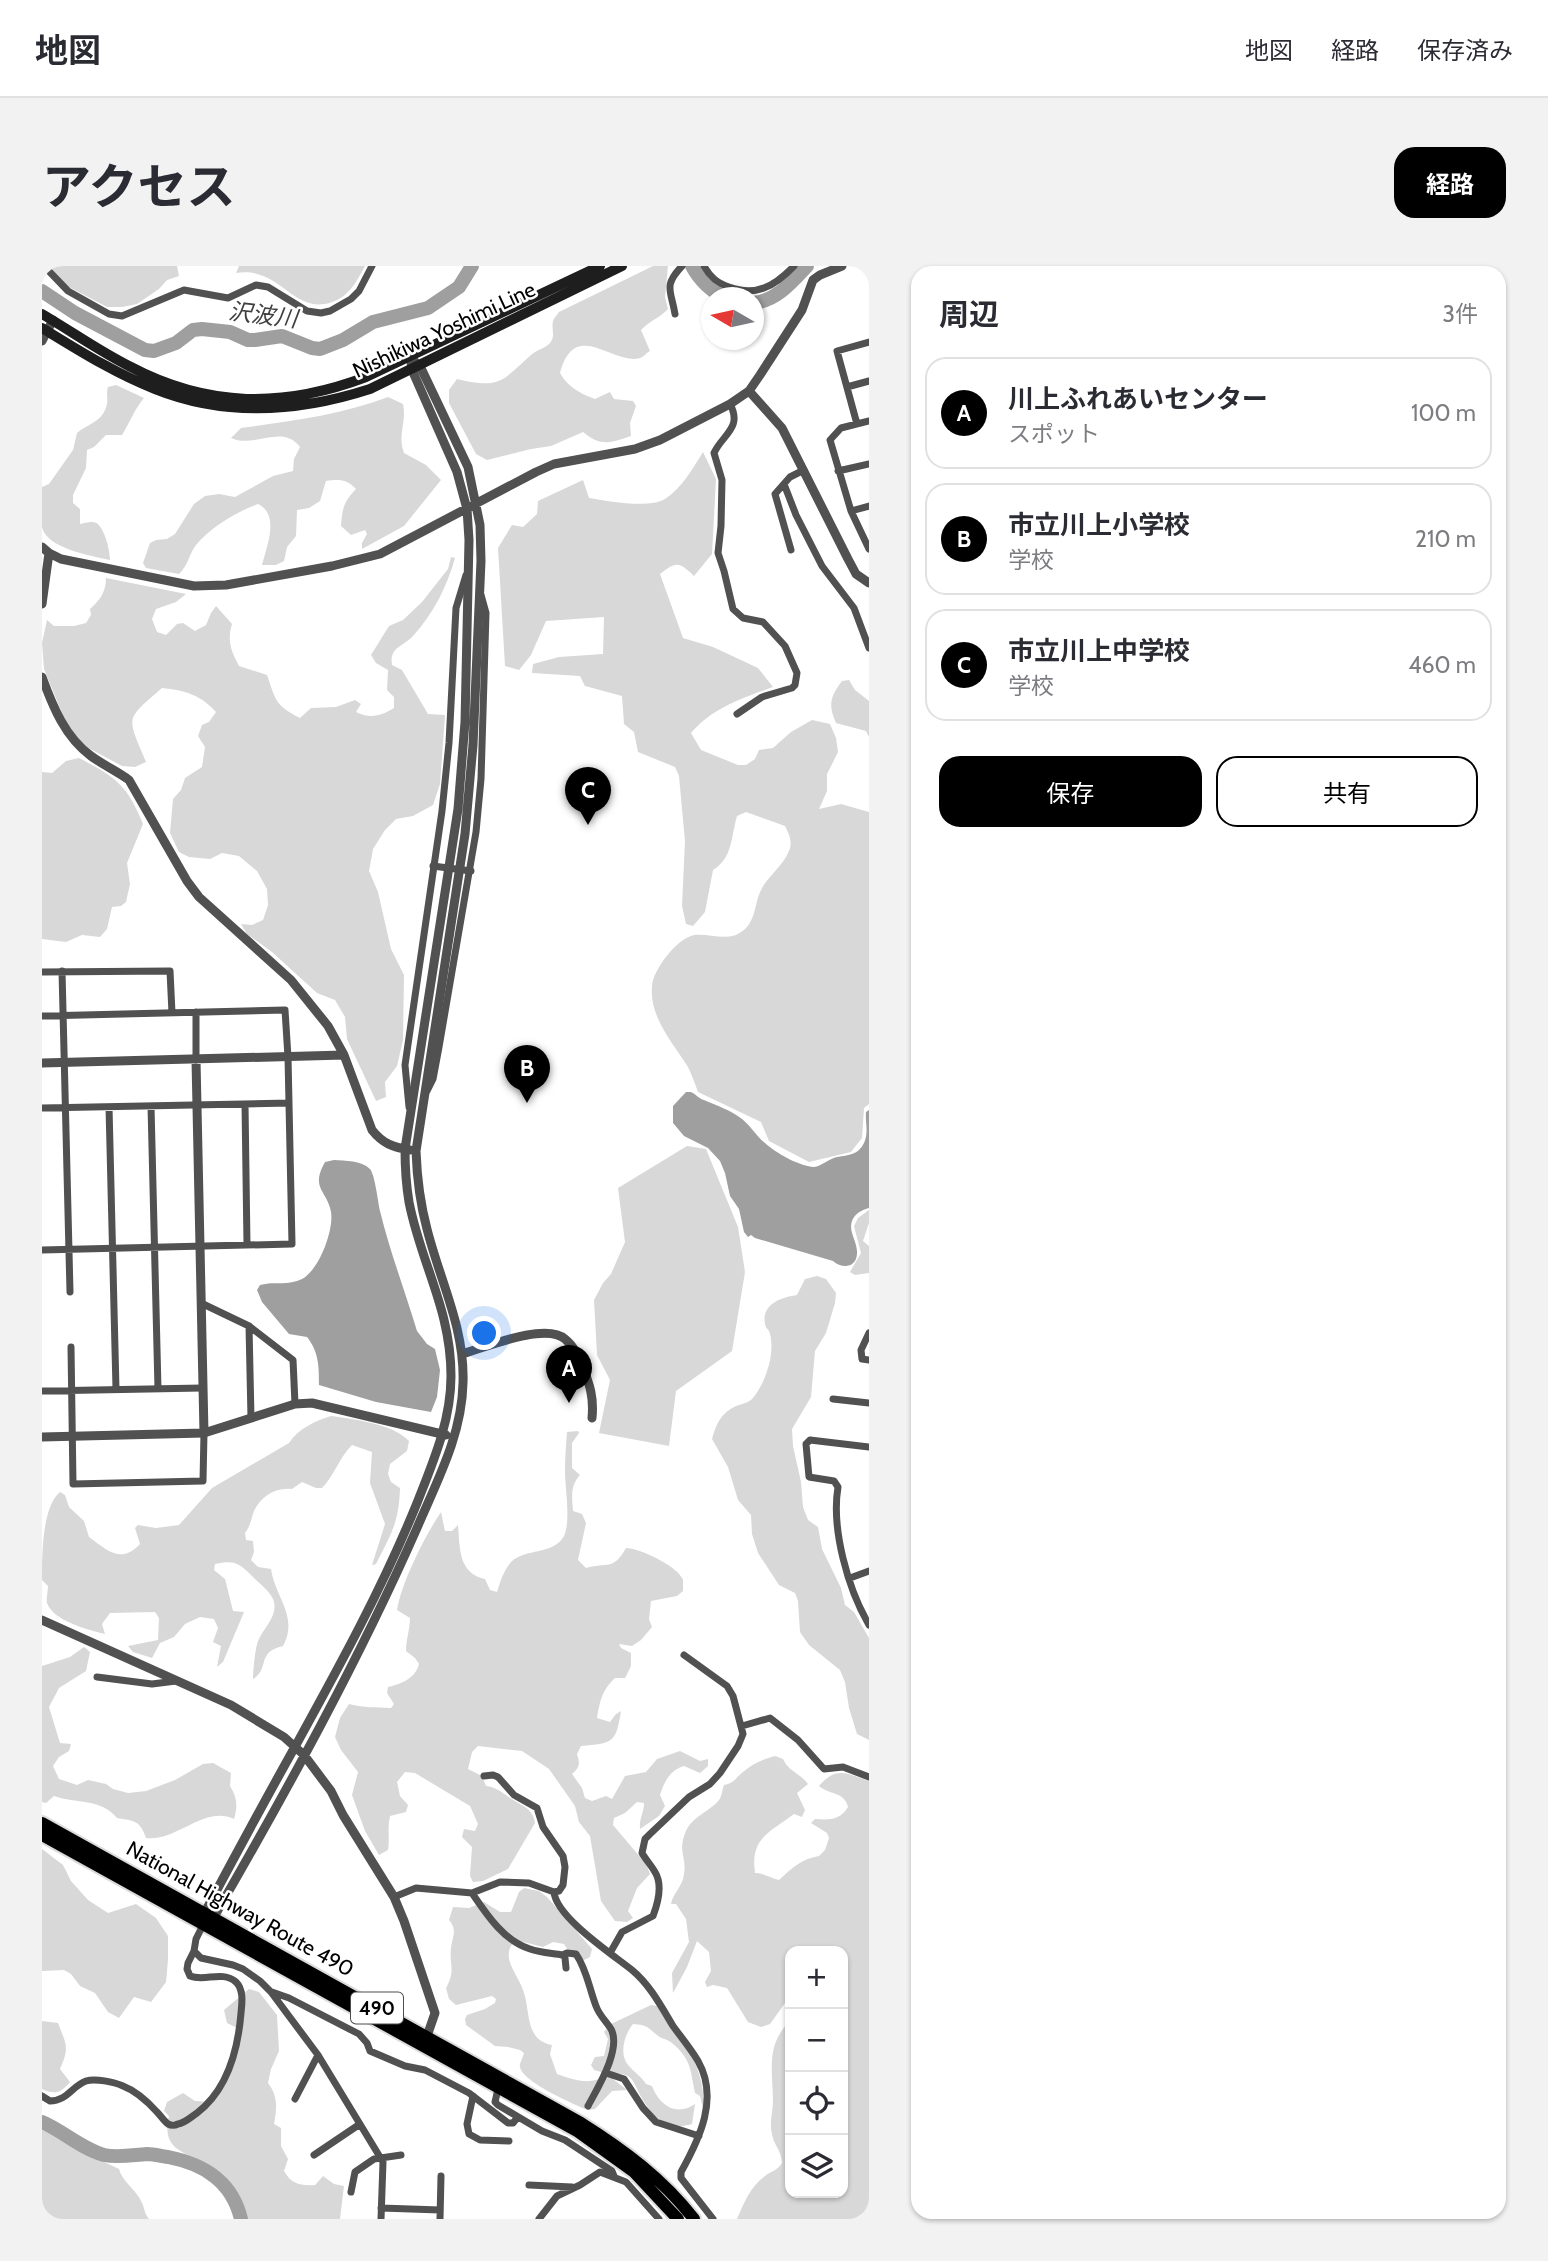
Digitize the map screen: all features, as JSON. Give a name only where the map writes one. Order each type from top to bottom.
[{"type":"highway","name":"National Highway Route 490","points":[[42,1822],[425,2041],[605,2138],[661,2182],[694,2219]]},
{"type":"highway","name":"National Highway Route 490","points":[[42,1835],[207,1918]]},
{"type":"highway","name":"National Highway Route 490","points":[[425,2041],[498,2089],[577,2131],[618,2159],[653,2190],[678,2219]]},
{"type":"main road","name":"Nishikiwa Yoshimi Line","points":[[42,314],[151,377],[191,391],[265,400],[332,390],[410,357],[600,266]]},
{"type":"main road","name":"Nishikiwa Yoshimi Line","points":[[45,329],[153,388],[201,402],[242,408],[287,408],[336,400],[370,390],[622,266]]},
{"type":"street","points":[[44,266],[68,291],[108,314],[122,316],[184,290],[228,298],[256,285],[268,287],[307,311],[321,313],[351,299],[359,291],[372,266]]},
{"type":"street","points":[[675,314],[669,293],[670,280],[682,266]]},
{"type":"street","points":[[704,266],[710,277],[721,284],[751,292],[782,279],[794,266]]},
{"type":"street","points":[[42,604],[46,550],[77,563],[172,583],[194,586],[226,585],[332,566],[380,554],[536,471],[554,464],[635,449],[660,440],[730,404],[749,391],[802,310],[813,280],[842,266]]},
{"type":"street","points":[[42,341],[45,329],[53,320]]},
{"type":"street","points":[[857,424],[837,351],[869,342]]},
{"type":"street","points":[[207,1918],[304,1755],[356,1660],[444,1466],[454,1437],[464,1384],[457,1324],[421,1205],[416,1151],[470,785],[481,542],[477,504],[468,467],[410,357]]},
{"type":"street","points":[[42,2096],[50,2101],[65,2098],[77,2087],[91,2080],[125,2086],[174,2126],[202,2109],[217,2091],[237,2046],[242,2002],[240,1988],[234,1980],[224,1976],[190,1976],[187,1969],[196,1939],[387,1573],[443,1434],[451,1379],[449,1333],[409,1202],[405,1149],[458,809],[465,722],[469,528],[457,472],[416,368]]},
{"type":"street","points":[[847,387],[869,381]]},
{"type":"street","points":[[749,391],[782,428],[856,574],[869,583]]},
{"type":"street","points":[[730,404],[735,413],[734,423],[714,453],[722,480],[718,553],[733,609],[738,616],[763,622],[785,646],[797,673],[792,688],[762,697],[737,714]]},
{"type":"street","points":[[869,421],[841,428],[830,440],[851,511],[869,549]]},
{"type":"street","points":[[838,471],[869,464]]},
{"type":"street","points":[[791,550],[775,494],[790,477],[804,470]]},
{"type":"street","points":[[784,484],[796,515],[822,566],[854,608],[869,648]]},
{"type":"street","points":[[851,511],[869,506]]},
{"type":"street","points":[[410,1111],[405,1065],[442,811],[449,743],[456,608],[469,568]]},
{"type":"street","points":[[423,1097],[433,1079],[471,871],[481,779],[486,613],[480,591]]},
{"type":"street","points":[[42,677],[62,725],[75,743],[129,780],[187,881],[200,897],[291,980],[328,1026],[344,1055],[372,1130],[386,1145],[416,1151]]},
{"type":"street","points":[[433,866],[471,871]]},
{"type":"street","points":[[62,971],[69,1292]]},
{"type":"street","points":[[42,972],[170,971],[172,1013]]},
{"type":"street","points":[[42,1016],[285,1010],[292,1244],[42,1250]]},
{"type":"street","points":[[71,1347],[73,1484],[203,1480],[196,1012]]},
{"type":"street","points":[[42,1063],[344,1055]]},
{"type":"street","points":[[42,1108],[289,1103]]},
{"type":"street","points":[[245,1104],[247,1245]]},
{"type":"street","points":[[151,1106],[158,1389]]},
{"type":"street","points":[[109,1107],[116,1389]]},
{"type":"street","points":[[201,1303],[248,1326],[293,1360],[295,1404]]},
{"type":"street","points":[[248,1326],[251,1419]]},
{"type":"street","points":[[462,1354],[538,1333],[553,1332],[560,1335],[575,1350],[592,1388],[592,1418]]},
{"type":"street","points":[[869,1333],[862,1350],[862,1359],[869,1360]]},
{"type":"street","points":[[42,1391],[202,1388]]},
{"type":"street","points":[[833,1399],[869,1403]]},
{"type":"street","points":[[42,1437],[204,1433],[295,1404],[324,1404],[454,1437]]},
{"type":"street","points":[[869,1447],[810,1440],[806,1444],[809,1477],[834,1481],[838,1487],[836,1519],[850,1578],[869,1625]]},
{"type":"street","points":[[850,1578],[869,1571]]},
{"type":"street","points":[[42,1620],[241,1711],[284,1737],[304,1755],[331,1791],[394,1896],[435,2013],[425,2041]]},
{"type":"street","points":[[610,1953],[622,1932],[653,1916],[657,1905],[659,1882],[642,1853],[645,1839],[689,1797],[710,1784],[720,1773],[743,1734],[733,1696],[727,1685],[684,1655]]},
{"type":"street","points":[[97,1677],[152,1684],[176,1681]]},
{"type":"street","points":[[742,1726],[770,1718],[798,1740],[824,1769],[843,1767],[869,1777]]},
{"type":"street","points":[[394,1896],[416,1888],[472,1893],[493,1883],[512,1881],[559,1891],[563,1885],[565,1867],[562,1856],[541,1823],[537,1808],[514,1795],[498,1777],[484,1776]]},
{"type":"street","points":[[554,1892],[555,1899],[574,1923],[643,1981],[698,2062],[708,2099],[699,2136],[681,2172],[681,2178],[713,2219]]},
{"type":"street","points":[[472,1893],[501,1931],[517,1944],[531,1950],[563,1955],[576,1954],[581,1962],[596,2008],[612,2033],[606,2073],[588,2106]]},
{"type":"street","points":[[194,1951],[201,1958],[243,1969],[271,1992],[318,2055],[383,2162],[381,2219]]},
{"type":"street","points":[[563,1955],[566,1968]]},
{"type":"street","points":[[271,1992],[289,1998],[359,2034],[370,2051],[405,2066],[425,2070],[472,2096],[508,2123],[513,2123],[517,2118]]},
{"type":"street","points":[[295,2099],[318,2055]]},
{"type":"street","points":[[606,2073],[624,2078],[643,2108],[656,2122],[699,2136]]},
{"type":"street","points":[[498,2089],[495,2102],[517,2118],[565,2140],[612,2171],[614,2176]]},
{"type":"street","points":[[472,2096],[467,2124],[469,2134],[480,2140],[509,2141]]},
{"type":"street","points":[[314,2155],[360,2124]]},
{"type":"street","points":[[351,2192],[355,2172],[374,2159],[401,2154]]},
{"type":"street","points":[[529,2185],[572,2187],[600,2172],[626,2182],[659,2219]]},
{"type":"street","points":[[440,2219],[441,2176]]},
{"type":"street","points":[[539,2219],[557,2196],[572,2187]]},
{"type":"street","points":[[381,2208],[440,2210]]},
{"type":"shaded area","points":[[49,266],[177,266],[179,276],[167,280],[137,304],[107,307],[67,286]]},
{"type":"shaded area","points":[[239,266],[365,266],[355,284],[341,298],[316,304],[305,302],[264,276],[236,273]]},
{"type":"shaded area","points":[[653,266],[668,266],[665,297],[668,309],[641,330],[650,351],[641,357],[629,359],[596,348],[575,348],[567,357],[560,373],[574,389],[595,399],[610,392],[614,399],[633,401],[636,406],[630,423],[631,436],[601,442],[583,432],[551,446],[487,460],[476,454],[449,403],[449,390],[457,379],[491,383],[506,377],[533,353],[550,343],[553,338],[553,321],[559,312]]},
{"type":"shaded area","points":[[116,385],[144,398],[122,435],[106,435],[87,450],[86,468],[73,495],[73,503],[80,509],[80,524],[96,523],[103,531],[110,560],[60,546],[45,534],[42,527],[42,487],[49,484],[73,450],[77,433],[102,415],[107,404],[108,387]]},
{"type":"shaded area","points":[[388,397],[403,404],[401,440],[404,453],[426,465],[441,480],[404,526],[362,549],[367,534],[365,530],[351,535],[341,526],[344,506],[356,489],[342,480],[326,481],[320,501],[309,508],[297,510],[296,536],[287,547],[284,561],[276,565],[262,565],[269,540],[270,523],[269,515],[258,504],[209,532],[196,545],[179,574],[146,568],[143,563],[150,543],[175,534],[194,504],[205,496],[219,494],[235,497],[273,476],[293,471],[294,459],[300,447],[293,440],[285,437],[249,441],[231,438],[241,428],[334,413]]},
{"type":"shaded area","points":[[703,452],[716,479],[712,554],[694,576],[678,565],[660,574],[683,638],[713,647],[758,668],[773,687],[718,710],[691,733],[701,750],[738,765],[746,765],[755,759],[759,750],[773,748],[791,732],[812,720],[830,724],[838,752],[827,774],[827,791],[819,809],[841,804],[869,812],[869,1104],[864,1108],[862,1138],[851,1152],[809,1162],[769,1141],[761,1122],[698,1092],[688,1067],[658,1019],[652,997],[653,979],[667,956],[680,942],[694,935],[736,935],[746,928],[761,890],[789,851],[791,841],[785,826],[746,812],[737,816],[728,853],[713,870],[705,912],[693,926],[686,924],[682,906],[685,841],[679,776],[675,767],[638,752],[634,732],[624,724],[622,696],[585,686],[580,676],[532,673],[533,664],[559,657],[603,654],[604,617],[546,621],[531,655],[519,670],[505,666],[498,548],[512,525],[523,527],[537,514],[538,501],[583,480],[589,498],[628,503],[658,502],[677,489]]},
{"type":"shaded area","points":[[451,557],[455,558],[452,569],[433,609],[413,636],[395,651],[392,659],[392,665],[402,670],[428,714],[445,715],[440,784],[433,805],[413,816],[396,819],[385,830],[373,849],[369,871],[378,892],[391,949],[404,975],[403,1040],[397,1066],[385,1082],[386,1097],[376,1101],[347,1039],[345,1017],[335,1000],[317,993],[272,952],[247,934],[241,924],[252,925],[263,920],[268,905],[267,889],[257,871],[239,856],[222,853],[210,859],[189,857],[179,852],[170,833],[173,799],[181,790],[185,778],[202,767],[205,747],[198,736],[202,725],[209,722],[216,712],[192,694],[162,688],[141,707],[133,720],[135,736],[146,762],[135,767],[122,766],[81,744],[64,718],[44,669],[42,643],[47,620],[54,626],[86,623],[91,615],[90,609],[104,592],[106,578],[186,594],[176,602],[156,609],[152,619],[157,632],[166,635],[177,624],[183,623],[195,631],[206,625],[216,606],[232,624],[231,646],[239,666],[267,675],[281,706],[300,718],[311,708],[336,707],[355,700],[361,704],[356,712],[375,716],[394,708],[394,697],[387,690],[388,670],[376,663],[371,655],[389,626],[403,620],[422,602],[448,569]]},
{"type":"shaded area","points":[[849,680],[855,690],[869,701],[869,737],[866,731],[836,723],[833,717],[831,706],[835,692],[842,681]]},
{"type":"shaded area","points":[[79,758],[118,783],[131,799],[143,824],[127,863],[130,884],[126,902],[112,907],[107,929],[100,937],[82,935],[66,942],[42,939],[42,772],[52,773],[66,761]]},
{"type":"shaded area","points":[[686,1092],[733,1113],[775,1151],[813,1167],[859,1150],[867,1131],[866,1112],[869,1110],[869,1208],[859,1212],[852,1221],[851,1229],[857,1250],[854,1262],[848,1266],[840,1265],[751,1235],[748,1237],[744,1232],[739,1209],[730,1196],[720,1161],[708,1148],[684,1136],[673,1123],[673,1106]]},
{"type":"shaded area","points":[[687,1146],[706,1149],[738,1227],[745,1272],[732,1351],[676,1391],[669,1446],[599,1433],[610,1380],[597,1355],[594,1300],[611,1274],[625,1242],[618,1188]]},
{"type":"shaded area","points":[[325,1162],[358,1162],[372,1172],[384,1226],[417,1331],[427,1344],[435,1349],[440,1370],[437,1397],[431,1412],[376,1402],[319,1385],[318,1360],[311,1343],[307,1337],[289,1334],[262,1302],[257,1290],[260,1285],[302,1279],[319,1259],[328,1239],[331,1212],[319,1178]]},
{"type":"shaded area","points":[[869,1210],[869,1223],[863,1241],[869,1246],[869,1273],[855,1275],[850,1272],[861,1253],[854,1226],[858,1218]]},
{"type":"shaded area","points":[[817,1276],[826,1279],[836,1293],[835,1303],[826,1333],[815,1351],[811,1397],[792,1429],[793,1446],[803,1507],[808,1520],[818,1527],[822,1549],[841,1588],[845,1605],[854,1612],[869,1638],[869,1740],[857,1734],[840,1670],[809,1645],[800,1632],[795,1593],[779,1585],[758,1553],[752,1534],[751,1515],[738,1500],[728,1467],[712,1439],[723,1416],[731,1409],[751,1400],[764,1379],[770,1363],[771,1348],[770,1334],[765,1324],[766,1311],[779,1300],[797,1295],[805,1279]]},
{"type":"shaded area","points":[[331,1416],[384,1426],[409,1441],[407,1451],[390,1464],[388,1474],[391,1482],[400,1488],[396,1520],[376,1564],[372,1565],[385,1524],[370,1483],[372,1452],[352,1445],[322,1488],[302,1482],[292,1489],[275,1491],[261,1501],[245,1533],[246,1540],[253,1541],[254,1552],[251,1560],[258,1567],[271,1569],[285,1607],[288,1626],[283,1646],[269,1652],[261,1670],[253,1679],[257,1645],[271,1620],[274,1603],[266,1589],[236,1564],[215,1564],[214,1570],[225,1579],[233,1611],[244,1612],[223,1662],[217,1667],[221,1646],[213,1642],[218,1628],[214,1619],[200,1617],[185,1624],[174,1637],[160,1643],[152,1658],[133,1652],[128,1646],[158,1640],[159,1618],[155,1612],[110,1613],[102,1624],[105,1634],[72,1624],[51,1609],[47,1601],[48,1586],[42,1580],[43,1545],[46,1520],[54,1499],[60,1492],[65,1495],[69,1507],[84,1521],[89,1537],[114,1553],[127,1553],[140,1544],[135,1528],[138,1525],[156,1528],[179,1525],[212,1488],[289,1443],[307,1426]]},
{"type":"shaded area","points":[[578,1431],[572,1443],[572,1468],[580,1475],[573,1487],[573,1511],[582,1514],[586,1523],[578,1560],[586,1568],[613,1563],[626,1548],[640,1551],[674,1569],[683,1580],[683,1591],[677,1596],[651,1601],[649,1619],[652,1627],[632,1646],[619,1644],[631,1653],[631,1666],[625,1678],[615,1678],[604,1691],[597,1718],[610,1722],[621,1711],[617,1730],[611,1740],[581,1746],[577,1754],[579,1765],[572,1774],[582,1788],[585,1798],[592,1801],[606,1796],[612,1799],[625,1776],[646,1772],[657,1759],[680,1751],[700,1761],[708,1759],[708,1766],[700,1773],[684,1766],[671,1774],[660,1795],[665,1806],[659,1816],[640,1829],[644,1803],[637,1802],[625,1813],[614,1818],[613,1825],[646,1864],[650,1874],[637,1888],[628,1911],[633,1918],[627,1922],[615,1921],[601,1901],[590,1836],[579,1822],[575,1806],[549,1769],[522,1751],[478,1746],[472,1752],[468,1769],[482,1776],[486,1786],[527,1808],[535,1823],[508,1869],[483,1881],[473,1882],[470,1876],[472,1847],[462,1837],[464,1829],[475,1831],[478,1824],[470,1806],[415,1773],[405,1772],[397,1782],[400,1796],[408,1805],[406,1812],[390,1816],[388,1850],[379,1855],[365,1831],[352,1795],[358,1772],[341,1750],[335,1737],[340,1718],[349,1704],[391,1708],[394,1704],[387,1693],[388,1687],[407,1680],[417,1669],[419,1664],[406,1651],[410,1618],[397,1610],[415,1559],[441,1512],[445,1531],[452,1531],[458,1525],[460,1551],[465,1565],[476,1576],[485,1579],[490,1590],[497,1592],[504,1572],[511,1562],[524,1555],[547,1549],[564,1536],[567,1513],[567,1432]]},
{"type":"shaded area","points":[[84,1647],[90,1652],[86,1671],[59,1688],[49,1707],[60,1743],[71,1744],[69,1751],[59,1757],[53,1766],[59,1779],[77,1785],[88,1780],[128,1793],[146,1791],[175,1780],[203,1764],[213,1763],[231,1773],[230,1786],[236,1802],[234,1819],[212,1817],[169,1835],[146,1838],[136,1822],[117,1818],[96,1804],[54,1796],[46,1803],[42,1802],[42,1666],[70,1657]]},
{"type":"shaded area","points":[[775,1756],[783,1759],[808,1784],[797,1793],[805,1810],[802,1817],[794,1814],[777,1826],[763,1838],[755,1852],[755,1873],[779,1880],[797,1865],[819,1856],[825,1850],[829,1838],[827,1833],[811,1823],[815,1819],[838,1817],[848,1807],[843,1798],[819,1786],[825,1779],[842,1773],[869,1781],[869,2219],[737,2219],[755,2185],[782,2163],[771,2130],[772,2060],[775,2044],[785,2026],[785,2198],[848,2198],[848,1946],[785,1946],[785,2003],[770,2024],[761,2027],[748,2022],[727,1988],[713,1985],[707,1987],[705,1982],[711,1971],[709,1952],[697,1941],[673,1993],[672,1973],[689,1942],[686,1919],[676,1904],[671,1904],[685,1868],[683,1838],[693,1822],[719,1800],[724,1785],[733,1782],[746,1769]]},
{"type":"shaded area","points":[[42,1849],[63,1865],[71,1881],[88,1900],[108,1913],[136,1904],[156,1918],[168,1936],[168,1960],[166,1982],[151,2002],[134,1997],[119,2018],[108,2012],[95,1993],[80,1986],[71,1974],[64,1970],[42,1971]]},
{"type":"shaded area","points":[[524,1888],[539,1891],[547,1897],[592,1949],[590,1957],[584,1960],[573,1958],[564,1944],[553,1942],[543,1947],[516,1940],[509,1952],[511,1965],[523,1990],[530,2024],[537,2037],[552,2045],[550,2054],[557,2074],[585,2081],[601,2078],[601,2072],[594,2070],[591,2065],[595,2057],[604,2056],[608,2039],[604,2032],[609,2025],[651,2005],[657,2006],[691,2053],[701,2080],[703,2109],[700,2096],[695,2093],[687,2060],[670,2042],[647,2027],[633,2024],[625,2040],[624,2057],[630,2067],[646,2084],[652,2086],[659,2099],[669,2107],[681,2109],[695,2104],[692,2124],[675,2126],[655,2116],[634,2082],[626,2075],[618,2073],[612,2073],[613,2079],[627,2090],[612,2091],[595,2109],[587,2110],[547,2091],[527,2077],[521,2070],[524,2053],[520,2050],[495,2046],[466,2025],[467,2015],[485,2009],[495,2003],[496,1999],[492,1996],[456,2005],[449,1999],[446,1988],[451,1972],[454,1930],[449,1920],[453,1907],[469,1908],[484,1902],[500,1912],[511,1912],[519,1892]]},
{"type":"shaded area","points":[[249,1989],[259,1992],[277,2015],[279,2051],[268,2083],[276,2102],[274,2124],[281,2128],[281,2146],[288,2159],[284,2171],[290,2179],[301,2184],[315,2185],[323,2176],[334,2184],[344,2186],[340,2219],[245,2219],[228,2181],[209,2165],[181,2151],[169,2139],[169,2116],[164,2111],[167,2102],[183,2093],[195,2101],[212,2102],[227,2082],[241,2030],[227,2023],[224,2010]]},
{"type":"shaded area","points":[[42,2021],[58,2023],[65,2041],[66,2050],[60,2069],[70,2082],[58,2092],[42,2089]]},
{"type":"shaded area","points":[[42,2130],[119,2169],[139,2198],[149,2219],[42,2219]]},
{"type":"waterway","name":"沢波川","points":[[42,291],[75,313],[145,350],[154,351],[176,343],[193,330],[202,329],[230,332],[248,340],[282,336],[320,349],[343,340],[373,322],[428,308],[459,287],[472,266]]},
{"type":"waterway","name":"沢波川","points":[[692,266],[709,287]]},
{"type":"waterway","name":"沢波川","points":[[764,300],[777,294],[807,266]]},
{"type":"waterway","points":[[42,2122],[88,2149],[104,2155],[147,2154],[193,2164],[215,2176],[231,2194],[241,2219]]},
{"type":"place","name":"市立川上中学校","points":[[588,825]]},
{"type":"place","name":"市立川上小学校","points":[[527,1103]]},
{"type":"place","name":"川上ふれあいセンター","points":[[569,1403]]}]
